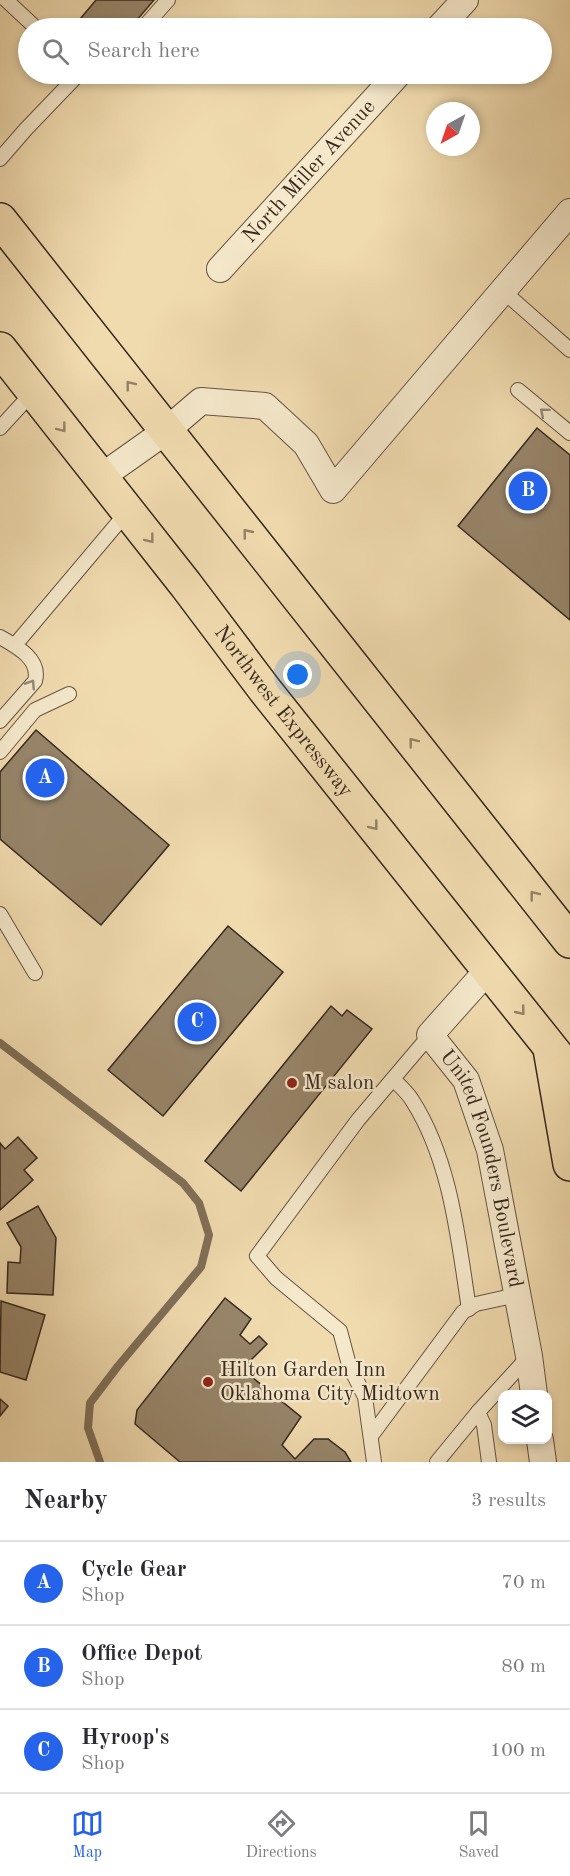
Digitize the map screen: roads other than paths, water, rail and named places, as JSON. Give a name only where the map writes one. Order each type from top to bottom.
[{"type":"highway","points":[[0,220],[570,941]]},
{"type":"highway","name":"Northwest Expressway","points":[[0,349],[265,690],[570,1072]]},
{"type":"highway","points":[[550,1047],[570,1164]]},
{"type":"street","points":[[448,18],[465,0]]},
{"type":"street","name":"North Miller Avenue","points":[[220,269],[389,84]]},
{"type":"street","points":[[101,477],[166,430],[201,400],[265,405],[306,444],[333,490],[570,212]]},
{"type":"street","name":"United Founders Boulevard","points":[[488,970],[430,1035],[466,1080],[490,1150],[533,1390]]},
{"type":"street","points":[[541,1444],[543,1462]]},
{"type":"lane","points":[[6,0],[25,18]]},
{"type":"lane","points":[[152,18],[168,0]]},
{"type":"lane","points":[[0,159],[69,84]]},
{"type":"lane","points":[[502,291],[570,350]]},
{"type":"lane","points":[[518,390],[570,433]]},
{"type":"lane","points":[[0,428],[34,392]]},
{"type":"lane","points":[[15,645],[128,511]]},
{"type":"lane","points":[[0,637],[15,645],[33,662],[37,674],[35,681],[0,721]]},
{"type":"lane","points":[[0,752],[35,710],[69,694]]},
{"type":"lane","points":[[0,914],[35,973]]},
{"type":"lane","points":[[374,1462],[365,1397],[349,1365],[340,1331],[276,1278],[257,1256],[358,1120],[430,1035]]},
{"type":"lane","points":[[393,1079],[411,1098],[443,1167],[459,1240],[469,1309]]},
{"type":"lane","points":[[371,1436],[463,1312],[476,1304],[517,1295]]},
{"type":"lane","points":[[437,1462],[478,1412],[529,1356]]},
{"type":"lane","points":[[478,1412],[484,1425],[489,1462]]},
{"type":"waterway","points":[[0,1043],[183,1183],[199,1203],[209,1235],[201,1267],[90,1403],[88,1428],[100,1462]]},
{"type":"place","name":"Office Depot","points":[[528,491]]},
{"type":"place","name":"Cycle Gear","points":[[45,778]]},
{"type":"place","name":"Hyroop's","points":[[197,1022]]},
{"type":"place","name":"M salon","points":[[292,1083]]},
{"type":"place","name":"Hilton Garden Inn Oklahoma City Midtown","points":[[208,1382]]}]
